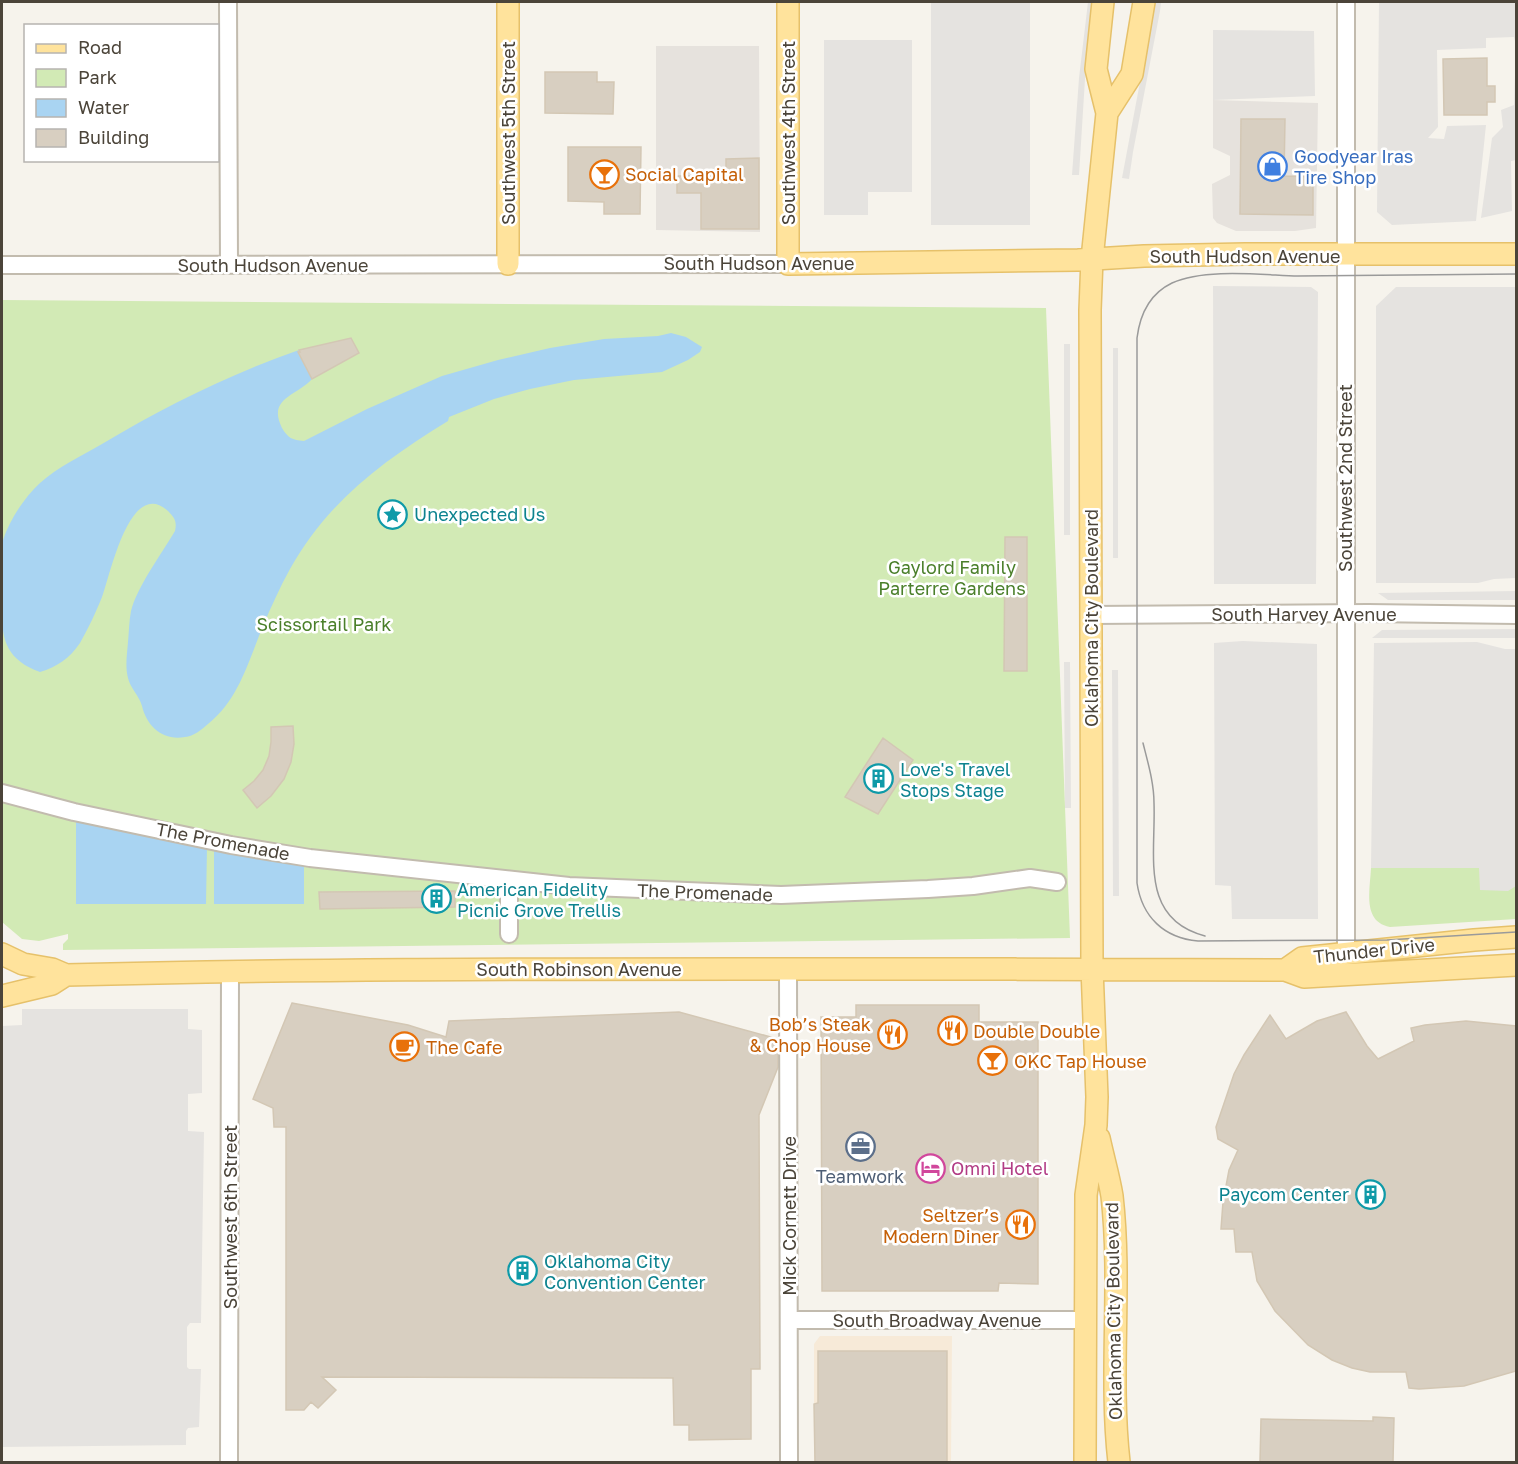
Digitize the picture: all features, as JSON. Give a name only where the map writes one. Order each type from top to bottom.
[{"type":"main road","name":"Southwest 5th Street","points":[[508,2],[508,264]]},
{"type":"main road","name":"Southwest 4th Street","points":[[788,2],[788,264]]},
{"type":"main road","name":"Oklahoma City Boulevard","points":[[1085,1462],[1086,1195],[1096,1125],[1092,968],[1092,258],[1107,113],[1096,69],[1103,2]]},
{"type":"main road","name":"Oklahoma City Boulevard","points":[[1107,113],[1132,74],[1144,2]]},
{"type":"main road","name":"South Hudson Avenue","points":[[788,264],[1245,254],[1516,254]]},
{"type":"main road","name":"Thunder Drive","points":[[1294,973],[1302,958],[1474,940],[1516,938]]},
{"type":"main road","name":"South Robinson Avenue","points":[[2,954],[23,964],[52,969],[66,975],[230,971],[1092,968]]},
{"type":"main road","name":"Thunder Drive","points":[[1092,968],[1294,973],[1516,965]]},
{"type":"main road","name":"South Robinson Avenue","points":[[2,996],[52,984],[66,975]]},
{"type":"main road","name":"Oklahoma City Boulevard","points":[[1096,1125],[1112,1194],[1115,1239],[1116,1429],[1119,1462]]},
{"type":"street","points":[[228,2],[229,265]]},
{"type":"street","name":"Southwest 2nd Street","points":[[1346,2],[1346,954]]},
{"type":"street","name":"South Hudson Avenue","points":[[2,265],[788,264]]},
{"type":"street","name":"South Harvey Avenue","points":[[1091,615],[1346,613],[1516,615]]},
{"type":"street","name":"The Promenade","points":[[2,793],[85,814],[310,858],[569,886],[782,895],[973,886],[1030,878],[1057,882]]},
{"type":"street","points":[[509,880],[509,934]]},
{"type":"street","name":"Mick Cornett Drive","points":[[788,969],[789,1462]]},
{"type":"street","name":"Southwest 6th Street","points":[[229,1462],[230,971]]},
{"type":"street","name":"South Broadway Avenue","points":[[789,1320],[1085,1320]]},
{"type":"shaded area","points":[[931,2],[1030,2],[1030,225],[931,225]]},
{"type":"shaded area","points":[[1088,2],[1094,2],[1085,79],[1079,175],[1072,175],[1079,78]]},
{"type":"shaded area","points":[[1155,2],[1161,2],[1160,11],[1129,179],[1122,178]]},
{"type":"shaded area","points":[[1379,2],[1516,2],[1516,45],[1514,37],[1486,38],[1486,48],[1437,50],[1438,127],[1428,138],[1444,139],[1447,126],[1486,125],[1476,221],[1392,225],[1377,212]]},
{"type":"shaded area","points":[[1213,30],[1314,31],[1315,96],[1213,100]]},
{"type":"shaded area","points":[[824,40],[912,40],[912,192],[868,192],[868,215],[824,215]]},
{"type":"shaded area","points":[[1516,45],[1516,160],[1511,161],[1512,211],[1481,218],[1492,138],[1503,127],[1501,110],[1514,105]]},
{"type":"shaded area","points":[[656,46],[759,46],[760,232],[656,230]]},
{"type":"shaded area","name":"Goodyear Iras Tire Shop","points":[[1213,100],[1318,103],[1316,228],[1295,231],[1236,231],[1217,223],[1213,218],[1212,184],[1230,175],[1230,156],[1213,148]]},
{"type":"shaded area","points":[[1213,286],[1311,287],[1318,292],[1316,584],[1214,584]]},
{"type":"shaded area","points":[[1396,287],[1516,287],[1516,578],[1494,579],[1478,583],[1376,583],[1376,306]]},
{"type":"shaded area","points":[[1064,344],[1070,344],[1070,535],[1064,535]]},
{"type":"shaded area","points":[[1113,348],[1118,348],[1118,558],[1113,558]]},
{"type":"shaded area","points":[[1516,591],[1516,600],[1388,600],[1378,593]]},
{"type":"shaded area","points":[[1516,629],[1516,638],[1372,638],[1382,630]]},
{"type":"shaded area","points":[[1243,641],[1317,644],[1318,919],[1232,919],[1231,886],[1215,885],[1214,643]]},
{"type":"shaded area","points":[[1477,642],[1505,649],[1516,649],[1516,886],[1508,891],[1480,890],[1479,868],[1371,868],[1374,643]]},
{"type":"shaded area","points":[[1064,662],[1070,662],[1071,808],[1065,808]]},
{"type":"shaded area","points":[[1112,670],[1118,670],[1119,896],[1113,896]]},
{"type":"shaded area","points":[[22,1009],[188,1009],[188,1029],[202,1030],[202,1093],[188,1094],[188,1131],[204,1132],[201,1323],[190,1323],[187,1327],[187,1367],[201,1369],[199,1427],[188,1428],[186,1445],[2,1447],[2,1026],[22,1025]]},
{"type":"shaded area","points":[[820,1336],[952,1336],[951,1462],[814,1462],[814,1344]]},
{"type":"green space","name":"Scissortail Park","points":[[2,300],[1046,308],[1070,938],[63,950],[68,934],[39,941],[22,939],[2,922]]},
{"type":"green space","points":[[1371,868],[1479,868],[1516,886],[1516,919],[1390,927],[1381,924],[1371,912],[1369,895]]},
{"type":"water","points":[[671,333],[686,337],[702,347],[700,352],[662,372],[574,380],[494,399],[449,417],[448,421],[379,467],[340,503],[305,545],[279,590],[247,666],[228,703],[219,714],[194,734],[177,738],[157,731],[144,714],[141,702],[127,674],[129,623],[134,602],[176,528],[175,520],[168,511],[155,504],[143,507],[133,517],[124,533],[97,609],[80,643],[72,653],[57,665],[40,672],[19,661],[8,646],[4,637],[2,616],[2,547],[9,524],[23,502],[40,483],[62,467],[198,392],[299,350],[298,353],[312,379],[281,404],[278,418],[288,436],[304,441],[367,409],[442,376],[550,348],[604,339],[658,336]]},
{"type":"water","points":[[76,817],[124,831],[207,847],[206,904],[76,904]]},
{"type":"water","points":[[214,846],[304,865],[304,904],[214,904]]},
{"type":"building","points":[[1487,58],[1487,86],[1495,86],[1495,102],[1487,102],[1487,115],[1444,115],[1443,59]]},
{"type":"building","points":[[545,72],[597,72],[597,82],[614,82],[613,114],[545,113]]},
{"type":"building","points":[[1241,119],[1285,119],[1284,176],[1313,177],[1313,215],[1240,214]]},
{"type":"building","name":"Social Capital","points":[[568,147],[641,147],[640,214],[604,214],[604,202],[568,201]]},
{"type":"building","points":[[759,158],[759,229],[701,229],[701,193],[677,193],[677,176],[726,176],[726,159]]},
{"type":"building","points":[[351,338],[359,353],[312,379],[299,350]]},
{"type":"building","points":[[1005,537],[1027,537],[1027,671],[1004,671]]},
{"type":"building","points":[[293,726],[294,744],[291,762],[284,779],[271,796],[257,808],[243,790],[263,770],[269,756],[271,727]]},
{"type":"building","name":"Love's Travel Stops Stage","points":[[883,738],[913,760],[878,814],[845,797]]},
{"type":"building","points":[[455,891],[455,907],[320,909],[319,892]]},
{"type":"building","name":"Oklahoma City Convention Center","points":[[292,1003],[408,1025],[446,1037],[449,1021],[679,1012],[778,1039],[778,1067],[759,1115],[760,1369],[751,1369],[751,1439],[689,1440],[689,1425],[674,1425],[673,1378],[322,1377],[336,1390],[318,1408],[311,1402],[304,1410],[286,1410],[286,1127],[274,1127],[273,1108],[253,1099]]},
{"type":"building","name":"Omni Hotel","points":[[856,1005],[979,1005],[979,1022],[1038,1022],[1038,1284],[999,1283],[998,1291],[822,1291],[821,1017],[856,1017]]},
{"type":"building","name":"Paycom Center","points":[[1346,1012],[1378,1059],[1414,1041],[1411,1028],[1466,1021],[1516,1026],[1516,1371],[1464,1386],[1419,1389],[1409,1388],[1406,1372],[1370,1372],[1332,1360],[1308,1345],[1275,1311],[1257,1281],[1252,1252],[1236,1252],[1234,1229],[1221,1229],[1229,1170],[1238,1150],[1218,1139],[1216,1127],[1234,1074],[1244,1055],[1270,1015],[1286,1039],[1317,1021]]},
{"type":"building","points":[[818,1351],[947,1351],[947,1462],[815,1462],[814,1404],[818,1403]]},
{"type":"building","points":[[1373,1417],[1394,1418],[1393,1462],[1260,1462],[1261,1419],[1373,1421]]},
{"type":"tram line","points":[[1516,274],[1201,275],[1172,283],[1157,293],[1143,313],[1137,338],[1137,883],[1144,906],[1150,916],[1165,930],[1186,939],[1198,941],[1387,940],[1516,932]]},
{"type":"tram line","points":[[1143,743],[1153,788],[1154,863],[1160,900],[1169,915],[1184,928],[1205,936]]},
{"type":"place","name":"Goodyear Iras Tire Shop","points":[[1273,166]]},
{"type":"place","name":"Social Capital","points":[[604,174]]},
{"type":"place","name":"Unexpected Us","points":[[393,514]]},
{"type":"place","name":"Love's Travel Stops Stage","points":[[879,779]]},
{"type":"place","name":"American Fidelity Picnic Grove Trellis","points":[[436,899]]},
{"type":"place","name":"Double Double","points":[[952,1031]]},
{"type":"place","name":"Bob’s Steak & Chop House","points":[[892,1034]]},
{"type":"place","name":"The Cafe","points":[[405,1047]]},
{"type":"place","name":"OKC Tap House","points":[[993,1061]]},
{"type":"place","name":"Teamwork","points":[[860,1147]]},
{"type":"place","name":"Omni Hotel","points":[[930,1168]]},
{"type":"place","name":"Paycom Center","points":[[1370,1194]]},
{"type":"place","name":"Seltzer’s Modern Diner","points":[[1020,1225]]},
{"type":"place","name":"Oklahoma City Convention Center","points":[[523,1271]]},
{"type":"park label","name":"Gaylord Family Parterre Gardens","points":[[952,577]]}]
